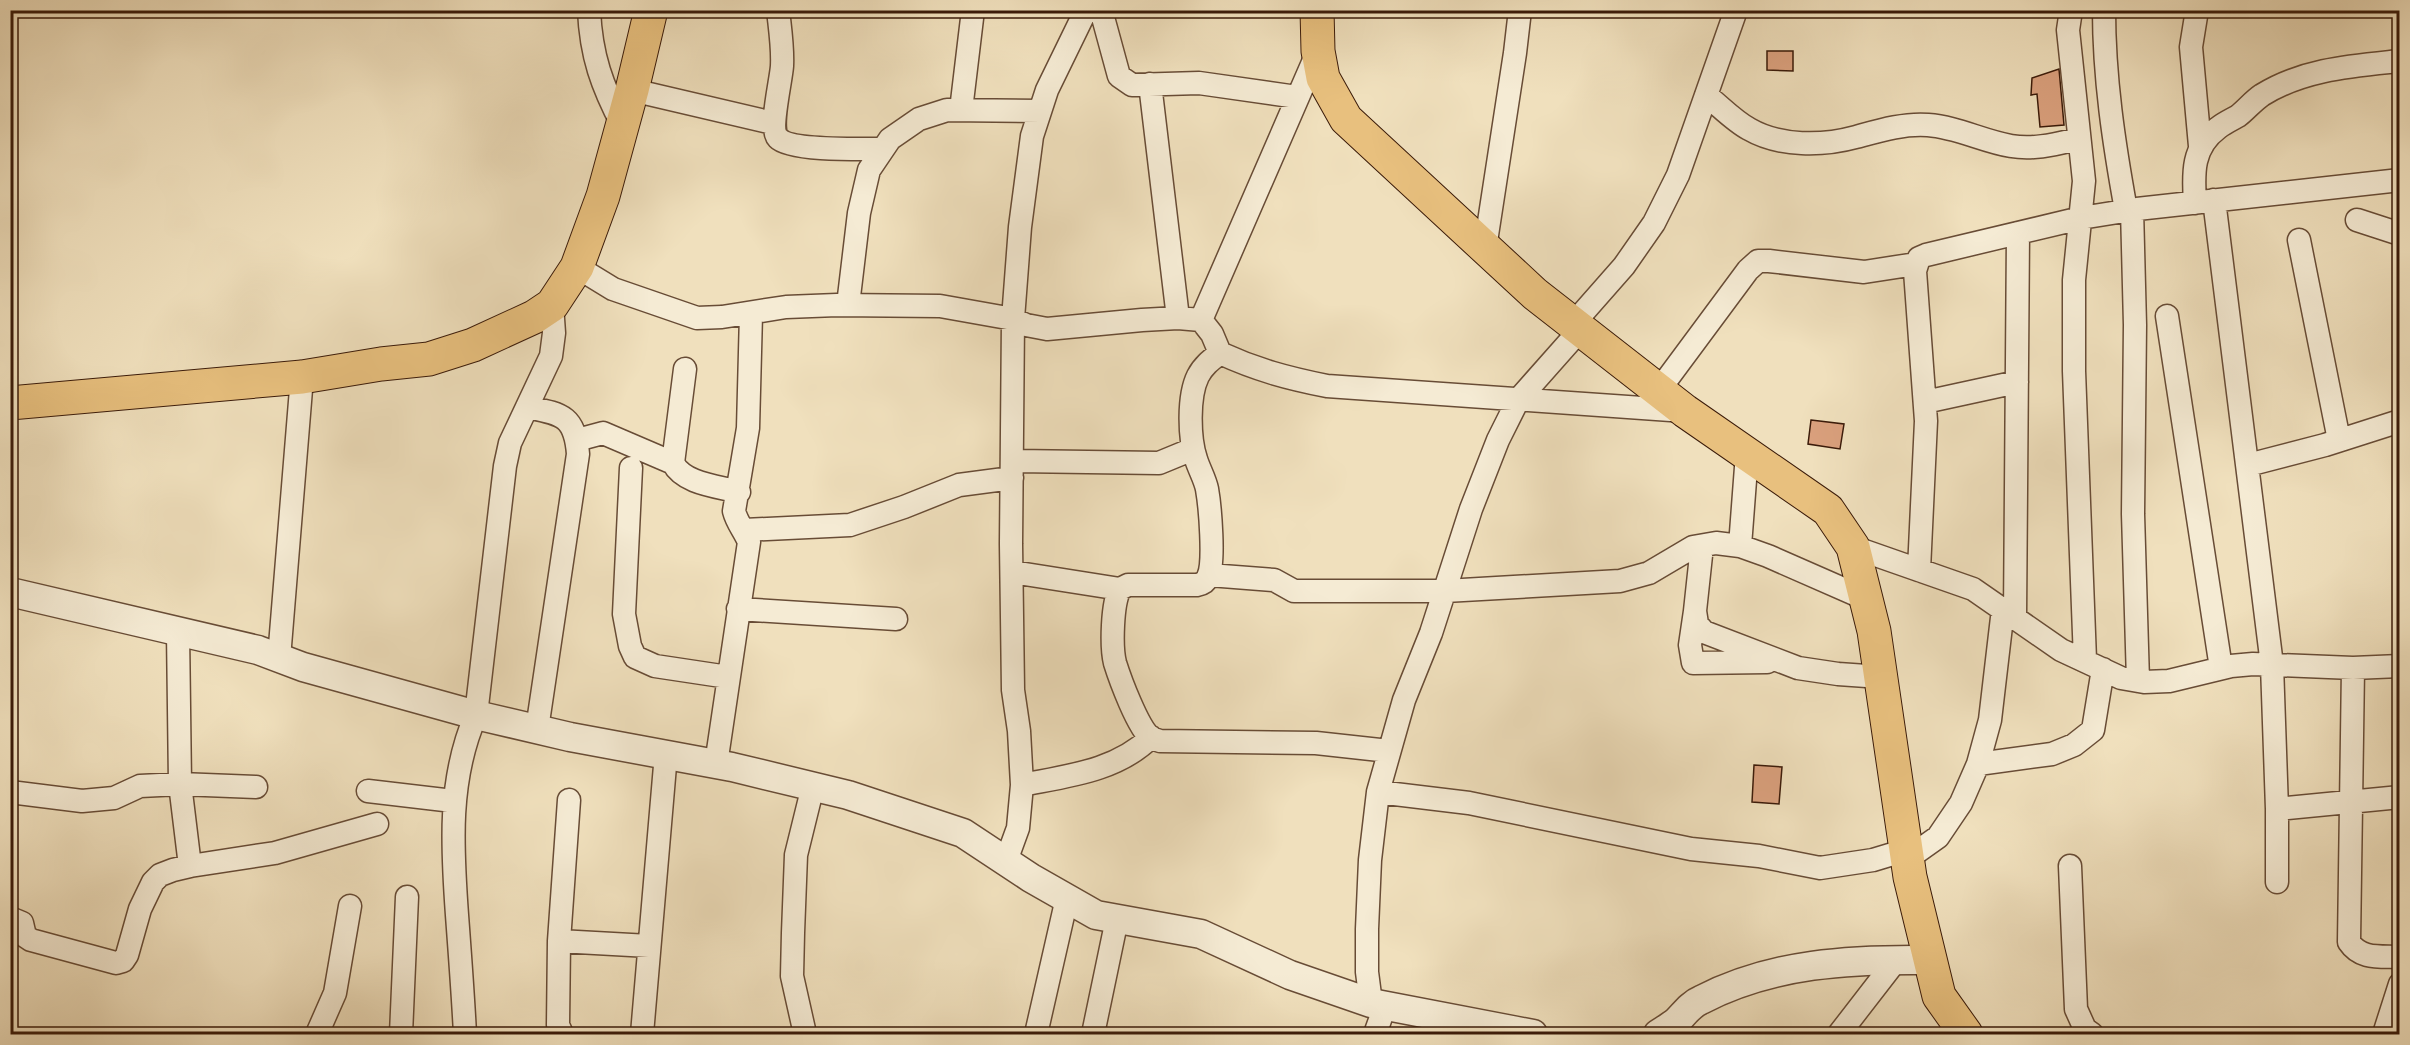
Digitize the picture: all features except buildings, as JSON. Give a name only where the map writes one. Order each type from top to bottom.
[{"type":"main road","points":[[10,403],[302,377],[429,359],[473,345],[552,305],[577,267],[603,196],[651,10]]},
{"type":"main road","points":[[1317,10],[1318,51],[1323,78],[1346,119],[1534,294],[1685,411],[1828,510],[1853,546],[1874,631],[1907,854],[1930,960],[1939,996],[1966,1035]]},
{"type":"street","points":[[590,10],[590,39],[595,62],[607,97],[622,126]]},
{"type":"street","points":[[778,10],[782,65],[773,123],[774,133],[778,139],[792,146],[883,149]]},
{"type":"street","points":[[961,110],[973,10]]},
{"type":"street","points":[[1006,861],[1018,828],[1022,785],[1019,731],[1013,690],[1013,319],[1032,136],[1047,90],[1086,10]]},
{"type":"street","points":[[1101,10],[1119,76],[1132,85],[1199,83],[1297,97]]},
{"type":"street","points":[[1485,248],[1520,10]]},
{"type":"street","points":[[1375,1035],[1378,1005],[1367,972],[1367,929],[1370,860],[1378,792],[1404,700],[1431,633],[1471,509],[1498,440],[1518,400],[1624,266],[1654,223],[1678,175],[1736,10]]},
{"type":"street","points":[[1978,764],[2052,754],[2074,745],[2093,730],[2094,665],[2074,371],[2074,280],[2084,181],[2068,30],[2071,10]]},
{"type":"street","points":[[2104,10],[2104,48],[2112,130],[2129,210],[2135,325],[2133,514],[2138,681]]},
{"type":"street","points":[[2197,10],[2191,47],[2200,146],[2195,162],[2204,202],[2248,465],[2272,665],[2277,882]]},
{"type":"street","points":[[1201,320],[1318,51]]},
{"type":"street","points":[[2200,146],[2217,128],[2239,115],[2260,97],[2286,82],[2348,66],[2400,61]]},
{"type":"street","points":[[1150,84],[1178,318]]},
{"type":"street","points":[[632,90],[773,123]]},
{"type":"street","points":[[1706,95],[1749,129],[1766,136],[1812,144],[1924,124],[1947,126],[2012,146],[2042,148],[2078,139]]},
{"type":"street","points":[[848,305],[859,213],[869,170],[890,139],[919,119],[947,110],[1040,111]]},
{"type":"street","points":[[1919,570],[1926,465],[1925,402],[1916,264],[1919,258],[2081,218],[2129,210],[2400,180]]},
{"type":"street","points":[[2357,220],[2400,234]]},
{"type":"street","points":[[1378,792],[1469,803],[1691,849],[1760,856],[1820,868],[1907,854],[1938,837],[1961,802],[1978,764],[1990,720],[2009,613],[2017,382],[2018,233]]},
{"type":"street","points":[[2299,240],[2339,440]]},
{"type":"street","points":[[1659,390],[1748,270],[1758,261],[1864,272],[1916,264]]},
{"type":"street","points":[[577,267],[613,289],[698,318],[751,314],[786,307],[848,305],[940,306],[1013,319],[1026,325],[1047,329],[1178,318],[1201,320],[1212,334],[1220,353],[1275,375],[1327,386],[1685,411]]},
{"type":"street","points":[[465,1035],[452,842],[453,801],[468,733],[476,715],[505,466],[510,443],[551,356],[554,333],[552,305]]},
{"type":"street","points":[[716,764],[749,542],[744,530],[736,522],[734,512],[748,428],[751,314]]},
{"type":"street","points":[[2167,316],[2221,668]]},
{"type":"street","points":[[1012,572],[1120,589],[1128,585],[1197,585],[1206,580],[1209,574],[1211,537],[1207,490],[1193,448],[1191,413],[1193,388],[1205,365],[1220,353]]},
{"type":"street","points":[[685,369],[673,463],[677,471],[690,478],[738,492]]},
{"type":"street","points":[[279,658],[302,377]]},
{"type":"street","points":[[1925,402],[2017,382]]},
{"type":"street","points":[[527,407],[566,418],[574,428],[578,454],[537,729]]},
{"type":"street","points":[[2248,465],[2400,421]]},
{"type":"street","points":[[577,440],[603,433],[673,463]]},
{"type":"street","points":[[744,530],[850,525],[959,485],[1012,470],[1159,463],[1193,448]]},
{"type":"street","points":[[1740,546],[1747,454]]},
{"type":"street","points":[[631,468],[624,614],[630,646],[635,657],[655,666],[728,677]]},
{"type":"street","points":[[1209,574],[1274,580],[1294,591],[1445,591],[1620,581],[1649,573],[1693,547],[1716,543],[1740,546],[1866,599]]},
{"type":"street","points":[[1702,546],[1690,645],[1693,663],[1780,662]]},
{"type":"street","points":[[1853,546],[1972,589],[2061,650],[2121,678],[2138,681],[2169,681],[2221,668],[2253,664],[2353,668],[2400,666]]},
{"type":"street","points":[[1120,589],[1116,600],[1113,637],[1115,661],[1142,726],[1151,737],[1167,742],[1316,743],[1389,751]]},
{"type":"street","points":[[10,592],[258,650],[366,686],[476,715],[570,737],[716,764],[848,795],[963,833],[1096,915],[1201,934],[1290,975],[1378,1005],[1533,1035]]},
{"type":"street","points":[[738,609],[896,619]]},
{"type":"street","points":[[1695,611],[1697,624],[1704,632],[1780,662],[1815,672],[1881,676]]},
{"type":"street","points":[[178,632],[180,784],[190,866]]},
{"type":"street","points":[[2353,668],[2349,942],[2355,951],[2363,955],[2400,957]]},
{"type":"street","points":[[1022,785],[1071,775],[1116,762],[1138,750],[1151,737]]},
{"type":"street","points":[[642,1035],[666,754]]},
{"type":"street","points":[[10,792],[82,801],[114,798],[140,786],[180,784],[256,787]]},
{"type":"street","points":[[805,1035],[792,976],[793,933],[796,855],[813,786]]},
{"type":"street","points":[[368,790],[453,801]]},
{"type":"street","points":[[2277,809],[2400,797]]},
{"type":"street","points":[[562,1035],[558,1025],[559,941],[569,800]]},
{"type":"street","points":[[10,918],[22,923],[25,936],[31,940],[116,963],[123,961],[127,955],[140,909],[153,882],[160,875],[190,866],[275,853],[377,824]]},
{"type":"street","points":[[2070,866],[2076,1009],[2085,1029],[2092,1035]]},
{"type":"street","points":[[401,1035],[407,897]]},
{"type":"street","points":[[1035,1035],[1066,898]]},
{"type":"street","points":[[317,1035],[335,993],[350,906]]},
{"type":"street","points":[[1093,1035],[1117,919]]},
{"type":"street","points":[[559,941],[649,946]]},
{"type":"street","points":[[1839,1035],[1897,959]]},
{"type":"street","points":[[1658,1035],[1698,1001],[1747,980],[1783,969],[1818,963],[1897,959],[1930,960]]},
{"type":"street","points":[[2384,1035],[2400,984]]}]
